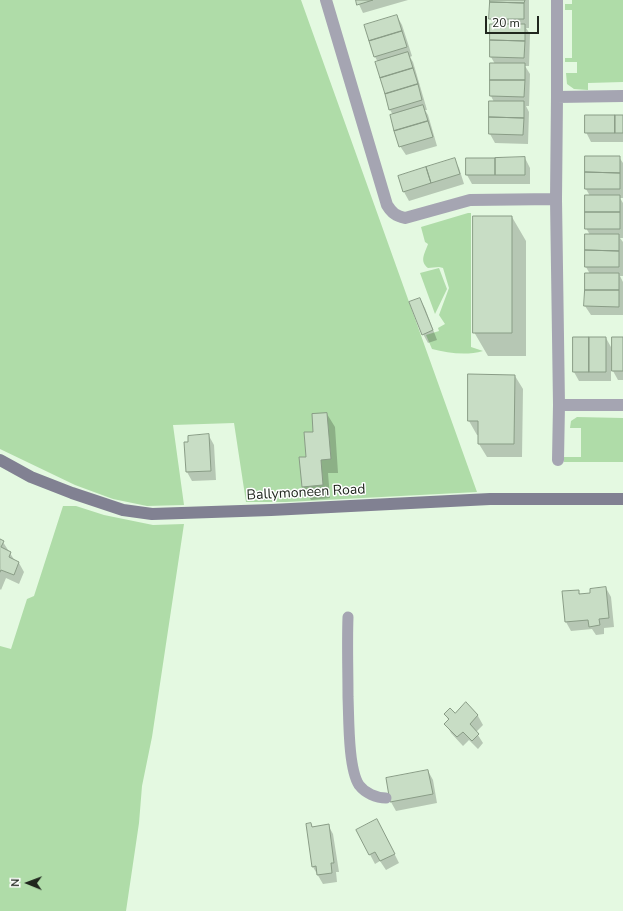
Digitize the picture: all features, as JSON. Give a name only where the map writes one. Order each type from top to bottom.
[{"type":"street","points":[[326,0],[387,205],[391,212],[397,216],[405,218],[470,200],[556,199]]},
{"type":"street","points":[[557,0],[556,199],[559,405],[558,460]]},
{"type":"street","points":[[557,97],[623,96]]},
{"type":"street","points":[[559,405],[623,405]]},
{"type":"street","name":"Ballymoneen Road","points":[[0,460],[31,477],[72,493],[123,510],[152,514],[271,510],[490,499],[623,499]]},
{"type":"lane","points":[[348,617],[347,644],[349,735],[353,768],[359,785],[368,793],[380,798],[386,798]]},
{"type":"green space","points":[[0,0],[301,0],[477,492],[286,502],[246,502],[234,423],[173,425],[184,505],[147,506],[113,499],[75,485],[0,449]]},
{"type":"green space","points":[[572,0],[623,0],[623,82],[588,83],[588,90],[574,89],[567,84],[566,73],[577,73],[577,62],[565,62],[565,58],[572,58],[572,10],[565,10],[565,4],[572,4]]},
{"type":"green space","points":[[471,213],[471,347],[483,351],[477,353],[444,352],[432,349],[426,335],[439,331],[438,328],[445,324],[439,315],[449,288],[443,268],[428,268],[424,263],[423,260],[428,244],[425,242],[421,227]]},
{"type":"green space","points":[[439,268],[447,289],[435,314],[420,273]]},
{"type":"green space","points":[[577,417],[623,418],[623,462],[564,462],[564,457],[581,457],[581,428],[570,428],[571,421]]},
{"type":"green space","points":[[63,506],[76,506],[104,515],[153,525],[184,524],[152,737],[142,786],[139,823],[126,911],[0,911],[0,646],[11,649],[27,599],[34,596]]},
{"type":"building","points":[[356,0],[373,0],[357,5]]},
{"type":"building","points":[[490,0],[525,0],[524,3],[490,2]]},
{"type":"building","points":[[490,2],[524,3],[524,19],[489,19]]},
{"type":"building","points":[[397,15],[402,31],[369,41],[364,25]]},
{"type":"building","points":[[490,24],[525,24],[525,41],[490,40]]},
{"type":"building","points":[[402,31],[407,47],[374,57],[369,41]]},
{"type":"building","points":[[490,40],[525,41],[524,58],[490,57]]},
{"type":"building","points":[[408,52],[413,68],[380,78],[375,62]]},
{"type":"building","points":[[490,63],[525,63],[525,80],[490,80]]},
{"type":"building","points":[[413,68],[418,84],[385,94],[380,78]]},
{"type":"building","points":[[490,80],[525,80],[524,97],[490,96]]},
{"type":"building","points":[[418,84],[422,100],[389,110],[385,94]]},
{"type":"building","points":[[489,101],[524,101],[524,118],[489,117]]},
{"type":"building","points":[[423,105],[428,121],[394,131],[390,115]]},
{"type":"building","points":[[585,115],[615,115],[615,133],[585,133]]},
{"type":"building","points":[[615,115],[623,115],[623,133],[615,133]]},
{"type":"building","points":[[489,117],[524,118],[523,135],[489,134]]},
{"type":"building","points":[[428,121],[433,137],[399,147],[394,131]]},
{"type":"building","points":[[585,156],[620,156],[620,173],[585,172]]},
{"type":"building","points":[[525,157],[525,175],[495,175],[495,158]]},
{"type":"building","points":[[455,158],[460,174],[431,183],[426,167]]},
{"type":"building","points":[[466,158],[495,158],[495,175],[466,175]]},
{"type":"building","points":[[426,167],[431,183],[403,192],[398,176]]},
{"type":"building","points":[[585,172],[620,173],[620,189],[585,189]]},
{"type":"building","points":[[585,195],[620,195],[620,212],[585,212]]},
{"type":"building","points":[[585,212],[620,212],[620,229],[585,229]]},
{"type":"building","points":[[473,216],[512,216],[512,333],[473,333]]},
{"type":"building","points":[[585,234],[619,234],[619,251],[585,250]]},
{"type":"building","points":[[585,250],[619,251],[619,267],[585,267]]},
{"type":"building","points":[[585,273],[619,273],[619,290],[585,290]]},
{"type":"building","points":[[585,290],[619,290],[619,307],[584,306]]},
{"type":"building","points":[[420,298],[433,330],[422,335],[409,302]]},
{"type":"building","points":[[573,337],[589,337],[589,372],[573,372]]},
{"type":"building","points":[[589,337],[606,337],[606,372],[589,372]]},
{"type":"building","points":[[612,337],[623,337],[623,371],[612,371]]},
{"type":"building","points":[[468,374],[515,375],[514,444],[478,444],[478,421],[468,421]]},
{"type":"building","points":[[327,413],[331,459],[321,460],[323,485],[302,487],[299,457],[306,457],[304,432],[313,432],[312,414]]},
{"type":"building","points":[[209,434],[211,471],[186,472],[184,442],[188,442],[188,436]]},
{"type":"building","points":[[0,539],[4,541],[1,547],[11,552],[9,557],[19,562],[14,575],[1,570],[0,572]]},
{"type":"building","points":[[606,587],[609,618],[599,619],[600,625],[589,627],[588,620],[565,622],[562,591],[579,590],[579,594],[590,593],[590,589]]},
{"type":"building","points":[[466,702],[478,715],[470,724],[479,734],[472,741],[463,732],[457,737],[444,724],[449,719],[444,714],[450,708],[455,713]]},
{"type":"building","points":[[428,770],[433,794],[390,802],[386,778]]},
{"type":"building","points":[[377,819],[395,854],[380,861],[375,852],[369,855],[356,830]]},
{"type":"building","points":[[311,823],[312,827],[329,824],[334,863],[331,863],[332,873],[317,875],[316,866],[312,867],[306,824]]}]
